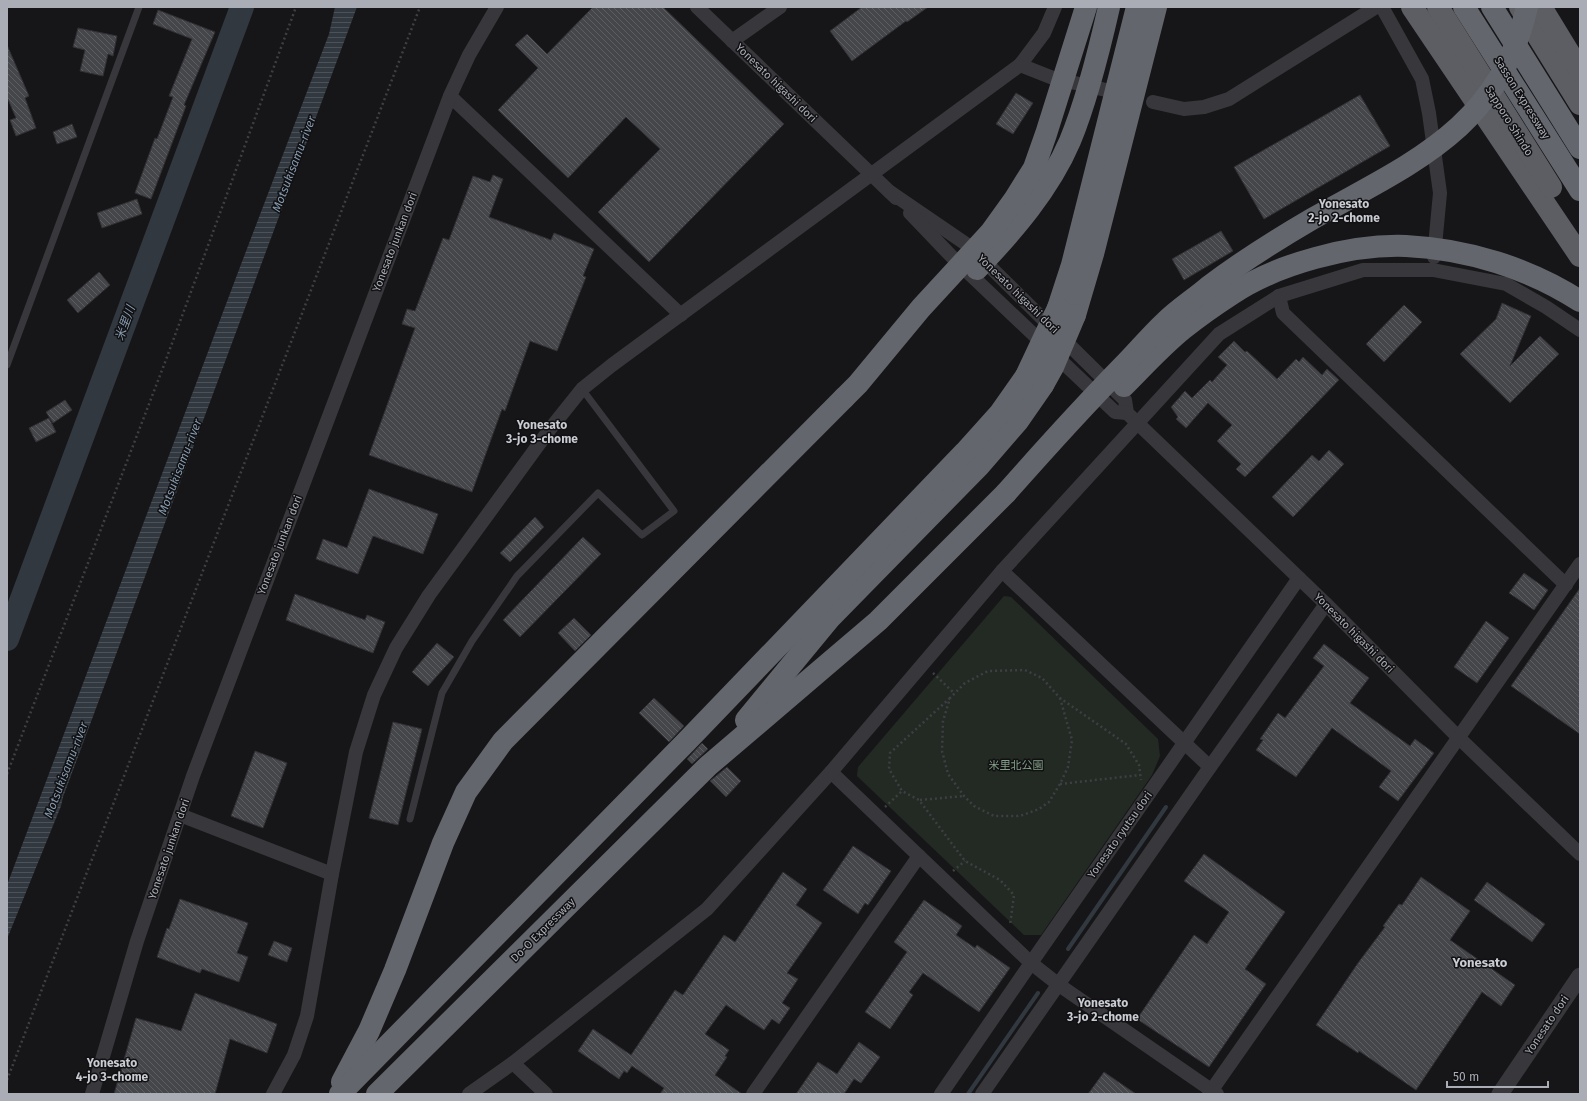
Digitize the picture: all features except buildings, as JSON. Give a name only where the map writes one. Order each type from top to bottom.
[{"type":"highway","points":[[851,391],[921,308],[991,232],[1034,168],[1086,7]]},
{"type":"highway","points":[[336,1094],[369,1031],[392,977],[443,843],[466,792],[498,747],[851,391],[931,317],[999,246],[1030,209],[1052,175],[1070,142],[1083,106],[1109,7]]},
{"type":"highway","points":[[1067,312],[1072,265],[1137,7]]},
{"type":"highway","points":[[708,766],[830,618],[979,466],[1018,421],[1034,381],[1093,254],[1156,7]]},
{"type":"highway","points":[[1412,7],[1570,226]]},
{"type":"highway","name":"Sapporo Shindo","points":[[1438,7],[1570,226],[1580,256]]},
{"type":"highway","name":"Sasson Expressway","points":[[1464,7],[1580,190]]},
{"type":"highway","name":"Sasson Expressway","points":[[1492,7],[1580,148]]},
{"type":"highway","points":[[1520,7],[1580,104]]},
{"type":"highway","points":[[708,766],[878,621],[970,531],[1006,493],[1064,427],[1166,321],[1210,285],[1257,252],[1312,219],[1391,176],[1427,153],[1472,115],[1494,87],[1510,58],[1522,30],[1527,7]]},
{"type":"highway","points":[[1541,7],[1580,71]]},
{"type":"highway","points":[[1006,493],[1069,439],[1182,330],[1233,293],[1261,278],[1313,258],[1346,251],[1405,246],[1460,253],[1515,268],[1564,291],[1580,301]]},
{"type":"highway","points":[[340,1094],[686,742],[965,452],[1000,413],[1034,381]]},
{"type":"highway","name":"Do-O Expressway","points":[[377,1094],[708,766]]},
{"type":"street","name":"Yonesato junkan dori","points":[[92,1094],[137,941],[193,776],[450,96],[469,56],[497,7]]},
{"type":"street","name":"Yonesato higashi dori","points":[[697,7],[890,192],[955,260],[1115,412],[1127,412]]},
{"type":"street","points":[[732,41],[780,7]]},
{"type":"street","points":[[273,1094],[294,1055],[307,1016],[332,874],[356,752],[374,695],[396,648],[429,595],[550,429],[582,389],[612,365],[1020,65],[1044,33],[1054,7]]},
{"type":"street","points":[[1153,102],[1184,109],[1204,107],[1229,99],[1376,7]]},
{"type":"street","points":[[1382,7],[1422,79],[1429,113],[1440,193],[1433,270]]},
{"type":"street","points":[[1020,65],[1053,78],[1106,90]]},
{"type":"street","points":[[450,96],[681,315]]},
{"type":"street","name":"Yonesato higashi dori","points":[[890,192],[969,246],[1125,400],[1127,412],[1137,423],[1326,604],[1458,737],[1580,854]]},
{"type":"street","points":[[469,1094],[513,1063],[707,909],[831,772],[1002,571],[1219,334],[1278,296],[1363,270],[1433,270],[1506,284],[1546,307],[1580,330]]},
{"type":"street","points":[[1278,296],[1284,313],[1566,585]]},
{"type":"street","points":[[831,772],[1031,963],[1059,985],[1213,1093],[1458,737],[1580,564]]},
{"type":"street","points":[[1002,571],[1210,767]]},
{"type":"street","name":"Yonesato ryutsu dori","points":[[942,1094],[1031,963],[1299,578]]},
{"type":"street","points":[[982,1094],[1210,767],[1326,604]]},
{"type":"street","points":[[180,815],[332,874]]},
{"type":"street","points":[[753,1094],[920,856]]},
{"type":"street","name":"Yonesato dori","points":[[1500,1094],[1580,976]]},
{"type":"street","points":[[513,1063],[546,1094]]},
{"type":"lane","points":[[7,365],[139,7]]},
{"type":"lane","points":[[410,819],[442,693],[472,641],[517,576],[598,493],[642,535],[674,511],[582,389]]},
{"type":"path","points":[[7,774],[155,387],[296,7]]},
{"type":"path","points":[[7,1080],[420,7]]},
{"type":"path","points":[[1010,927],[1014,895],[1000,880],[964,861],[919,800],[902,791],[889,769],[890,753],[950,698],[965,682],[988,671],[1025,670],[1042,678],[1060,698],[1126,744],[1139,765],[1142,784]]},
{"type":"path","points":[[931,672],[954,693]]},
{"type":"path","points":[[950,698],[943,721],[942,751],[948,774],[964,796],[974,806],[994,816],[1018,816],[1039,809],[1049,802],[1060,784],[1068,767],[1072,740],[1060,698]]},
{"type":"path","points":[[1060,784],[1140,775]]},
{"type":"path","points":[[885,807],[902,791]]},
{"type":"path","points":[[919,800],[964,796]]},
{"type":"path","points":[[953,871],[964,861]]},
{"type":"green space","name":"米里北公園","points":[[1004,596],[1011,597],[1158,739],[1160,756],[1152,775],[1041,935],[1024,935],[857,776],[858,767]]},
{"type":"water","name":"Motsukisamu-river","points":[[335,7],[357,7],[63,797],[61,806],[7,939],[7,885],[329,34]]},
{"type":"waterway","name":"米里川","points":[[7,639],[242,7]]},
{"type":"waterway","points":[[1068,949],[1166,807]]},
{"type":"waterway","points":[[968,1094],[1038,993]]},
{"type":"district","name":"Yonesato 2-jo 2-chome","points":[[1344,211]]},
{"type":"district","name":"Yonesato 3-jo 3-chome","points":[[542,432]]},
{"type":"district","name":"Yonesato","points":[[1480,962]]},
{"type":"district","name":"Yonesato 3-jo 2-chome","points":[[1103,1010]]},
{"type":"district","name":"Yonesato 4-jo 3-chome","points":[[112,1070]]}]
